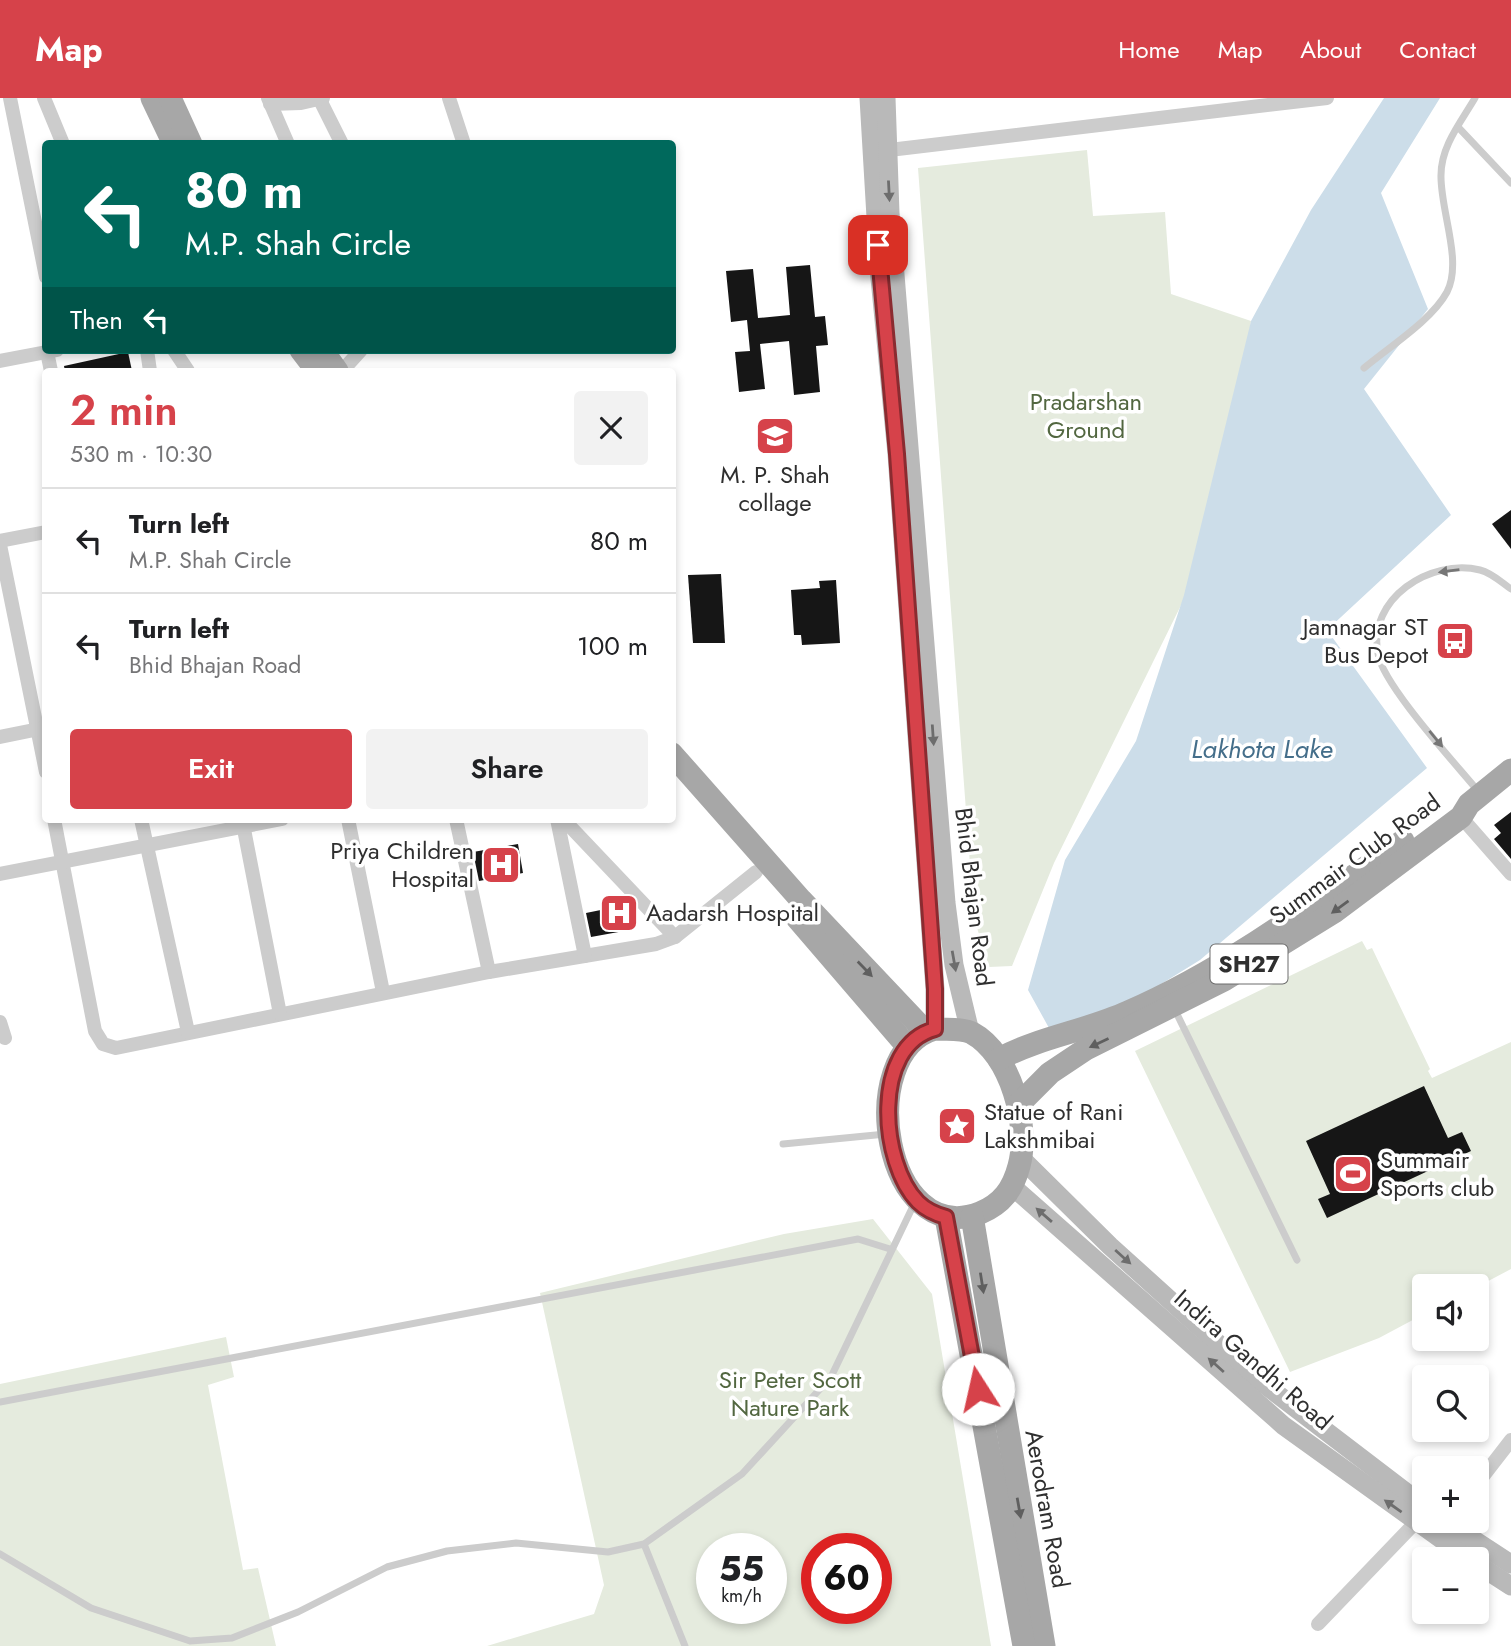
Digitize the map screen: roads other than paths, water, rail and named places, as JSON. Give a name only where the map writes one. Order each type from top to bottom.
[{"type":"main road","points":[[152,98],[172,140]]},
{"type":"main road","points":[[170,98],[189,140]]},
{"type":"main road","name":"Bhid Bhajan Road","points":[[869,98],[879,151],[946,903],[954,965],[970,1032]]},
{"type":"main road","name":"Bhid Bhajan Road","points":[[886,98],[879,151],[934,975],[931,1031]]},
{"type":"main road","points":[[303,354],[315,368]]},
{"type":"main road","points":[[325,354],[337,368]]},
{"type":"main road","points":[[676,759],[801,900],[931,1031]]},
{"type":"main road","name":"Summair Club Road","points":[[1018,1105],[1050,1073],[1086,1049],[1224,980],[1334,912],[1470,806],[1511,770]]},
{"type":"main road","points":[[676,782],[907,1046]]},
{"type":"main road","name":"Summair Club Road","points":[[999,1059],[1024,1045],[1129,1012],[1223,962],[1317,902],[1453,806],[1470,806]]},
{"type":"main road","points":[[931,1031],[970,1032],[984,1041],[999,1059],[1021,1113],[1021,1158],[1013,1187],[1001,1201],[972,1216],[946,1217],[925,1209],[916,1200],[899,1168],[890,1133],[890,1082],[897,1062],[907,1046],[931,1031]]},
{"type":"main road","name":"Indira Gandhi Road","points":[[1021,1158],[1110,1246],[1255,1377],[1412,1507]]},
{"type":"main road","name":"Indira Gandhi Road","points":[[1013,1187],[1284,1426],[1412,1509]]},
{"type":"main road","name":"Aerodram Road","points":[[972,1216],[1044,1646]]},
{"type":"main road","name":"Aerodram Road","points":[[946,1217],[1024,1646]]},
{"type":"main road","name":"Indira Gandhi Road","points":[[1441,1533],[1456,1547]]},
{"type":"main road","points":[[1465,1533],[1511,1564]]},
{"type":"main road","points":[[1489,1572],[1511,1587]]},
{"type":"street","points":[[10,98],[42,257]]},
{"type":"street","points":[[44,98],[61,140]]},
{"type":"street","points":[[449,98],[463,140]]},
{"type":"street","points":[[879,151],[1274,102],[1328,98]]},
{"type":"street","points":[[286,140],[269,101],[322,99],[340,140]]},
{"type":"street","points":[[0,361],[42,353]]},
{"type":"street","points":[[342,368],[357,354]]},
{"type":"street","points":[[0,737],[41,728],[0,543],[42,532]]},
{"type":"street","points":[[1470,806],[1511,874]]},
{"type":"street","points":[[55,823],[95,1031],[103,1044],[116,1048],[383,992],[656,944],[675,937],[756,872]]},
{"type":"street","points":[[142,823],[188,1032]]},
{"type":"street","points":[[0,874],[243,823],[280,1014]]},
{"type":"street","points":[[349,823],[383,992]]},
{"type":"street","points":[[457,823],[489,972]]},
{"type":"street","points":[[558,823],[585,956]]},
{"type":"street","points":[[567,823],[675,937]]},
{"type":"street","points":[[0,1022],[5,1038]]},
{"type":"street","points":[[1489,1468],[1511,1440]]},
{"type":"street","points":[[1318,1624],[1412,1523]]},
{"type":"lane","points":[[1364,368],[1435,309],[1452,279],[1453,262],[1443,205],[1441,174],[1446,149],[1475,98]]},
{"type":"lane","points":[[1458,127],[1511,183]]},
{"type":"lane","points":[[1470,806],[1386,677],[1377,654],[1378,631],[1385,608],[1403,587],[1429,574],[1454,569],[1479,570],[1496,577],[1511,590]]},
{"type":"lane","points":[[1173,1006],[1297,1260]]},
{"type":"lane","points":[[783,1144],[890,1133]]},
{"type":"lane","points":[[0,1554],[91,1608],[190,1641],[218,1643],[298,1612],[387,1567],[447,1551],[516,1543],[608,1552],[644,1544],[742,1474],[831,1377],[890,1249],[916,1200]]},
{"type":"lane","points":[[0,1402],[858,1239],[890,1249]]},
{"type":"lane","points":[[644,1544],[685,1646]]},
{"type":"water","name":"Lakhota Lake","points":[[1384,98],[1440,98],[1381,193],[1428,309],[1364,389],[1451,515],[1327,630],[1427,768],[1200,960],[1103,1020],[1049,1028],[1028,990],[1065,860],[1136,741],[1184,595],[1251,321],[1311,210]]},
{"type":"place","name":"M. P. Shah collage","points":[[775,436]]},
{"type":"place","name":"Jamnagar ST Bus Depot","points":[[1455,641]]},
{"type":"place","name":"Priya Children Hospital","points":[[501,865]]},
{"type":"place","name":"Aadarsh Hospital","points":[[619,913]]},
{"type":"place","name":"Statue of Rani Lakshmibai","points":[[957,1126]]},
{"type":"place","name":"Summair Sports club","points":[[1353,1174]]},
{"type":"park label","name":"Pradarshan Ground","points":[[1086,416]]},
{"type":"park label","name":"Sir Peter Scott Nature Park","points":[[790,1394]]}]
